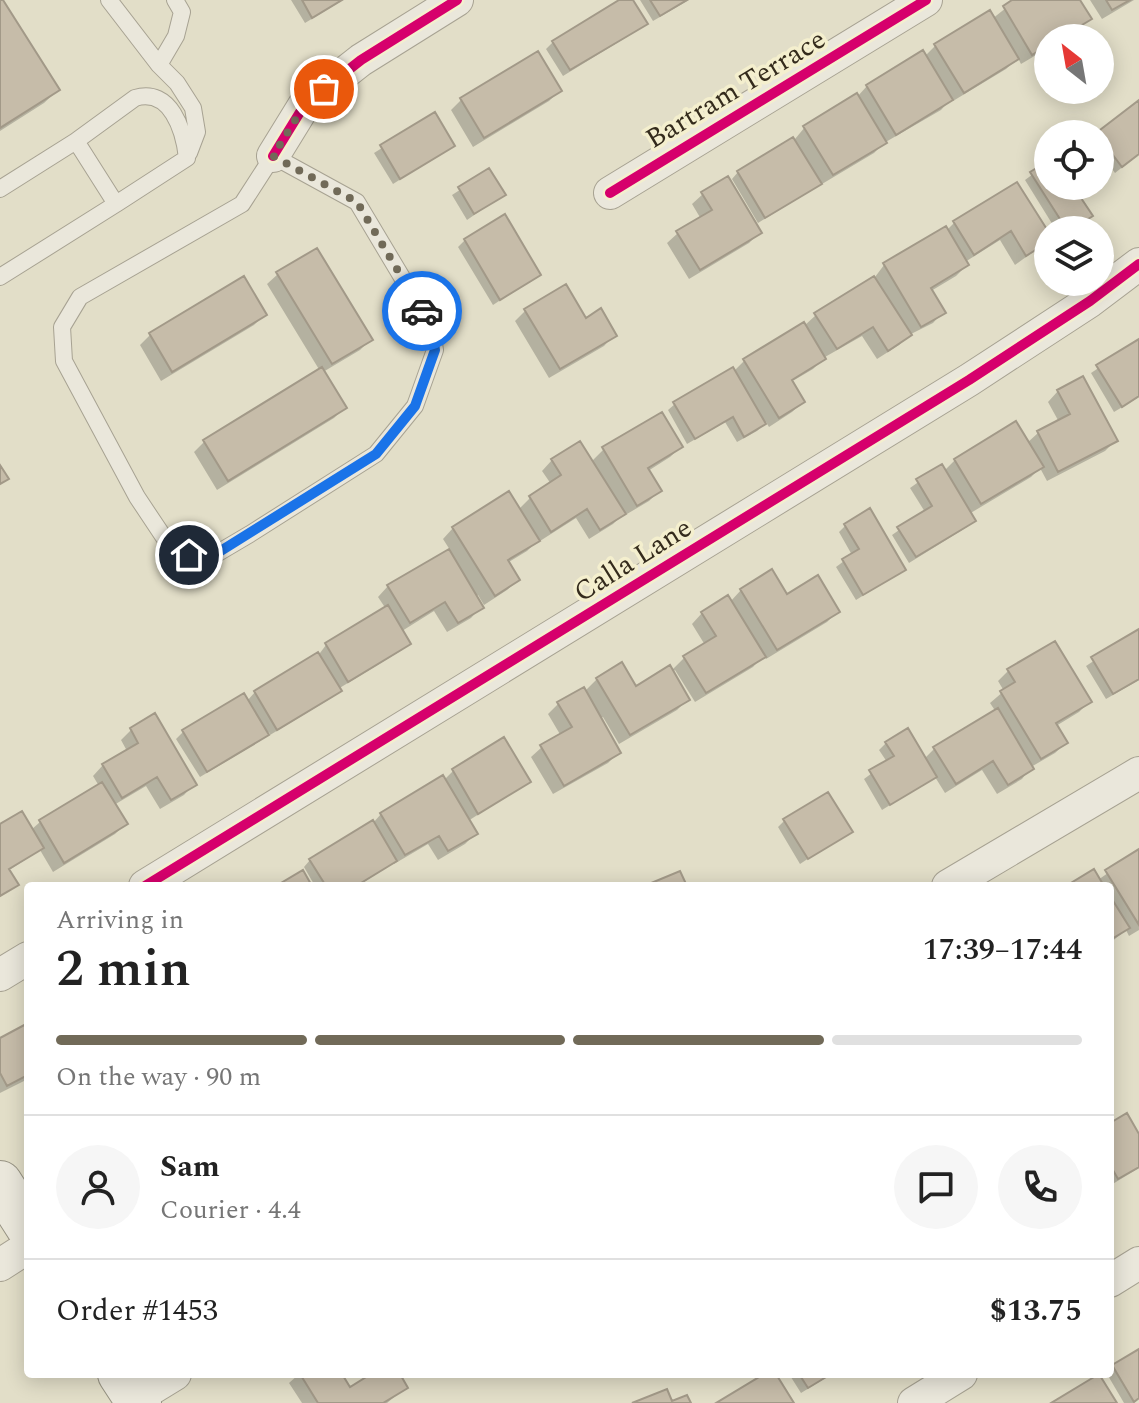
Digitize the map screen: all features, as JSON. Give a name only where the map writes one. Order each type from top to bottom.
[{"type":"street","points":[[273,156],[305,104],[361,60],[457,0]]},
{"type":"street","name":"Bartram Terrace","points":[[610,193],[926,0]]},
{"type":"street","name":"Calla Lane","points":[[152,882],[969,380],[1090,301],[1139,264]]},
{"type":"street","points":[[955,882],[1139,773]]},
{"type":"street","points":[[0,975],[24,960]]},
{"type":"street","points":[[0,1183],[24,1221]]},
{"type":"street","points":[[0,1265],[24,1250]]},
{"type":"street","points":[[1114,1279],[1139,1263]]},
{"type":"street","points":[[132,1392],[165,1378]]},
{"type":"street","points":[[914,1403],[955,1378]]},
{"type":"lane","points":[[0,277],[187,158],[197,132],[193,108],[177,83],[159,65],[109,0]]},
{"type":"lane","points":[[159,65],[176,36],[182,12],[175,0]]},
{"type":"lane","points":[[0,189],[76,141],[135,98],[154,97],[178,120],[184,134],[187,158]]},
{"type":"lane","points":[[76,141],[116,204]]},
{"type":"lane","points":[[273,156],[357,202],[431,326],[435,350],[415,406],[376,454],[211,557],[189,555],[165,539],[137,497],[64,361],[62,327],[80,297],[242,204],[273,156]]},
{"type":"building","points":[[0,0],[3,0],[60,90],[0,128]]},
{"type":"building","points":[[302,0],[342,0],[312,18]]},
{"type":"building","points":[[619,0],[633,0],[648,24],[570,70],[552,41]]},
{"type":"building","points":[[650,0],[687,0],[660,16]]},
{"type":"building","points":[[1012,0],[1080,0],[1092,19],[1084,24],[1034,24],[1032,55],[1003,6]]},
{"type":"building","points":[[1106,0],[1130,0],[1112,10]]},
{"type":"building","points":[[990,10],[1019,59],[964,93],[934,44]]},
{"type":"building","points":[[923,50],[953,100],[896,135],[866,85]]},
{"type":"building","points":[[538,51],[562,91],[484,138],[460,98]]},
{"type":"building","points":[[857,93],[887,143],[833,175],[803,126]]},
{"type":"building","points":[[1139,100],[1139,154],[1122,167],[1114,156],[1113,120]]},
{"type":"building","points":[[435,112],[455,146],[400,179],[380,145]]},
{"type":"building","points":[[793,137],[822,184],[765,218],[737,171]]},
{"type":"building","points":[[489,168],[506,195],[474,214],[458,187]]},
{"type":"building","points":[[728,176],[762,233],[700,270],[676,231],[712,210],[701,192]]},
{"type":"building","points":[[1017,182],[1039,216],[1034,216],[1034,251],[1026,256],[1011,231],[974,255],[953,221]]},
{"type":"building","points":[[1048,200],[1082,200],[1093,216],[1058,216]]},
{"type":"building","points":[[505,214],[541,275],[500,300],[464,239]]},
{"type":"building","points":[[946,226],[969,265],[931,288],[946,313],[921,327],[883,263]]},
{"type":"building","points":[[317,248],[373,340],[332,364],[276,272]]},
{"type":"building","points":[[244,276],[267,315],[172,372],[149,333]]},
{"type":"building","points":[[874,276],[912,335],[888,351],[873,327],[837,349],[814,313]]},
{"type":"building","points":[[566,284],[586,318],[601,308],[617,336],[560,369],[524,309]]},
{"type":"building","points":[[804,322],[826,359],[792,380],[805,402],[779,418],[743,359]]},
{"type":"building","points":[[1139,339],[1139,396],[1122,407],[1096,365]]},
{"type":"building","points":[[322,367],[347,408],[228,481],[203,440]]},
{"type":"building","points":[[733,367],[766,424],[744,437],[733,417],[695,439],[673,402]]},
{"type":"building","points":[[1083,376],[1118,441],[1058,472],[1037,431],[1070,414],[1057,390]]},
{"type":"building","points":[[662,412],[683,447],[648,468],[662,491],[637,506],[602,447]]},
{"type":"building","points":[[1016,421],[1044,467],[981,504],[954,459]]},
{"type":"building","points":[[580,441],[626,514],[600,530],[587,509],[551,532],[529,496],[561,475],[551,459]]},
{"type":"building","points":[[942,464],[976,521],[916,557],[897,527],[932,506],[916,479]]},
{"type":"building","points":[[0,465],[9,479],[0,484]]},
{"type":"building","points":[[509,491],[540,541],[508,560],[520,580],[495,596],[452,527]]},
{"type":"building","points":[[870,508],[906,570],[863,595],[842,559],[859,549],[844,524]]},
{"type":"building","points":[[449,549],[484,608],[458,623],[445,602],[410,623],[387,585]]},
{"type":"building","points":[[772,569],[787,594],[818,575],[840,612],[777,650],[740,589]]},
{"type":"building","points":[[728,595],[766,657],[706,693],[683,656],[716,636],[701,612]]},
{"type":"building","points":[[388,605],[411,644],[348,682],[325,643]]},
{"type":"building","points":[[1139,629],[1139,679],[1113,694],[1091,657]]},
{"type":"building","points":[[1055,641],[1092,702],[1056,723],[1068,743],[1041,759],[1000,691],[1015,682],[1007,669]]},
{"type":"building","points":[[318,652],[342,691],[277,730],[254,691]]},
{"type":"building","points":[[622,662],[636,686],[670,665],[690,700],[630,735],[596,678]]},
{"type":"building","points":[[584,687],[621,753],[564,786],[540,745],[572,727],[557,702]]},
{"type":"building","points":[[244,693],[269,735],[207,772],[182,730]]},
{"type":"building","points":[[998,708],[1034,769],[1008,785],[993,761],[956,784],[933,747]]},
{"type":"building","points":[[155,713],[197,785],[171,800],[157,777],[122,798],[102,764],[138,743],[130,728]]},
{"type":"building","points":[[908,728],[937,777],[890,805],[869,770],[894,756],[885,742]]},
{"type":"building","points":[[504,737],[531,782],[478,814],[452,769]]},
{"type":"building","points":[[443,775],[478,834],[448,851],[439,836],[405,855],[380,813]]},
{"type":"building","points":[[102,782],[128,824],[64,863],[39,820]]},
{"type":"building","points":[[828,792],[853,832],[808,859],[783,819]]},
{"type":"building","points":[[22,811],[44,848],[9,869],[19,885],[0,896],[0,824]]},
{"type":"building","points":[[373,820],[397,861],[363,882],[323,882],[309,859]]},
{"type":"building","points":[[1139,849],[1139,925],[1114,882],[1105,870]]},
{"type":"building","points":[[1094,869],[1102,882],[1073,882]]},
{"type":"building","points":[[303,870],[310,882],[283,882]]},
{"type":"building","points":[[680,871],[685,882],[654,882]]},
{"type":"building","points":[[1114,902],[1130,928],[1114,938]]},
{"type":"building","points":[[24,1025],[24,1077],[7,1086],[0,1073],[0,1038]]},
{"type":"building","points":[[1127,1113],[1139,1134],[1139,1167],[1118,1179],[1114,1172],[1114,1121]]},
{"type":"building","points":[[1139,1349],[1139,1398],[1134,1402],[1114,1368],[1114,1364]]},
{"type":"building","points":[[302,1378],[344,1378],[350,1387],[365,1378],[402,1378],[408,1388],[383,1403],[318,1403]]},
{"type":"building","points":[[757,1378],[778,1378],[794,1403],[716,1403]]},
{"type":"building","points":[[802,1378],[824,1378],[808,1388]]},
{"type":"building","points":[[1092,1378],[1101,1378],[1117,1403],[1051,1403]]},
{"type":"building","points":[[667,1389],[672,1401],[687,1395],[691,1403],[632,1403]]},
{"type":"cycle path","points":[[273,156],[305,104],[361,60],[457,0]]},
{"type":"cycle path","points":[[610,193],[926,0]]},
{"type":"cycle path","points":[[152,882],[969,380],[1090,301],[1139,264]]},
{"type":"way so far","points":[[324,89],[305,104],[273,156],[357,202],[422,311]]},
{"type":"route","points":[[189,555],[211,557],[376,454],[415,406],[435,350],[431,326],[422,311]]}]
